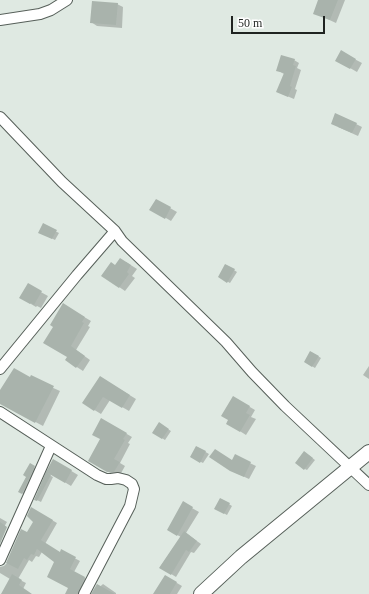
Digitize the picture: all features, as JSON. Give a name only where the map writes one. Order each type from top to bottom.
[{"type":"street","points":[[0,20],[40,14],[51,10],[66,0]]},
{"type":"street","points":[[0,117],[62,182],[115,231],[122,241],[226,342],[252,372],[286,406],[369,485]]},
{"type":"street","points":[[0,368],[115,231]]},
{"type":"street","points":[[0,412],[51,446],[106,479],[118,478],[126,480],[132,484],[134,489],[130,506],[84,594]]},
{"type":"street","points":[[0,560],[51,446]]},
{"type":"street","points":[[201,594],[241,557],[369,452]]},
{"type":"building","points":[[318,0],[338,0],[330,20],[313,14]]},
{"type":"building","points":[[92,1],[118,3],[116,25],[90,23]]},
{"type":"building","points":[[341,50],[356,59],[350,69],[335,61]]},
{"type":"building","points":[[281,55],[295,59],[293,65],[296,66],[290,86],[292,87],[288,97],[276,92],[284,73],[276,71]]},
{"type":"building","points":[[335,113],[357,123],[352,133],[331,124]]},
{"type":"building","points":[[156,199],[171,207],[165,219],[149,210]]},
{"type":"building","points":[[43,223],[57,230],[52,239],[38,233]]},
{"type":"building","points":[[120,258],[131,265],[127,272],[129,274],[119,288],[101,276],[111,262],[115,265]]},
{"type":"building","points":[[225,264],[235,269],[227,283],[218,277]]},
{"type":"building","points":[[28,283],[42,291],[34,305],[19,298]]},
{"type":"building","points":[[63,303],[85,317],[82,322],[84,323],[71,346],[85,356],[76,368],[65,360],[67,357],[43,343],[53,327],[50,325]]},
{"type":"building","points":[[310,351],[319,356],[312,367],[304,362]]},
{"type":"building","points":[[14,368],[30,377],[31,375],[54,386],[35,423],[0,404],[0,390]]},
{"type":"building","points":[[100,376],[130,395],[122,408],[103,397],[94,411],[82,403]]},
{"type":"building","points":[[233,396],[250,406],[246,413],[250,415],[240,432],[226,424],[228,420],[221,416]]},
{"type":"building","points":[[101,418],[127,433],[123,439],[125,440],[114,459],[120,462],[114,472],[107,472],[88,461],[100,439],[92,435]]},
{"type":"building","points":[[159,422],[169,429],[162,439],[152,433]]},
{"type":"building","points":[[196,446],[206,451],[200,463],[190,457]]},
{"type":"building","points":[[215,449],[232,460],[235,454],[251,462],[244,477],[230,471],[209,457]]},
{"type":"building","points":[[304,451],[313,458],[304,470],[295,463]]},
{"type":"building","points":[[53,459],[72,470],[65,483],[46,472]]},
{"type":"building","points":[[30,463],[35,466],[22,494],[18,492],[26,477],[23,475]]},
{"type":"building","points":[[46,472],[51,475],[37,501],[34,500]]},
{"type":"building","points":[[220,498],[230,503],[224,514],[214,509]]},
{"type":"building","points":[[183,501],[193,507],[177,536],[167,530]]},
{"type":"building","points":[[31,507],[53,520],[41,540],[60,552],[61,549],[76,557],[70,569],[85,577],[78,594],[65,594],[68,588],[47,577],[54,562],[37,549],[34,555],[31,554],[27,560],[24,558],[18,569],[6,563],[21,529],[27,532],[33,522],[27,516]]},
{"type":"building","points":[[0,522],[7,527],[0,544]]},
{"type":"building","points":[[184,531],[197,541],[189,552],[186,550],[171,575],[159,568]]},
{"type":"building","points":[[12,574],[22,580],[19,585],[32,594],[1,594]]},
{"type":"building","points":[[165,575],[177,582],[170,594],[153,594]]},
{"type":"building","points":[[97,584],[115,594],[91,594]]}]
